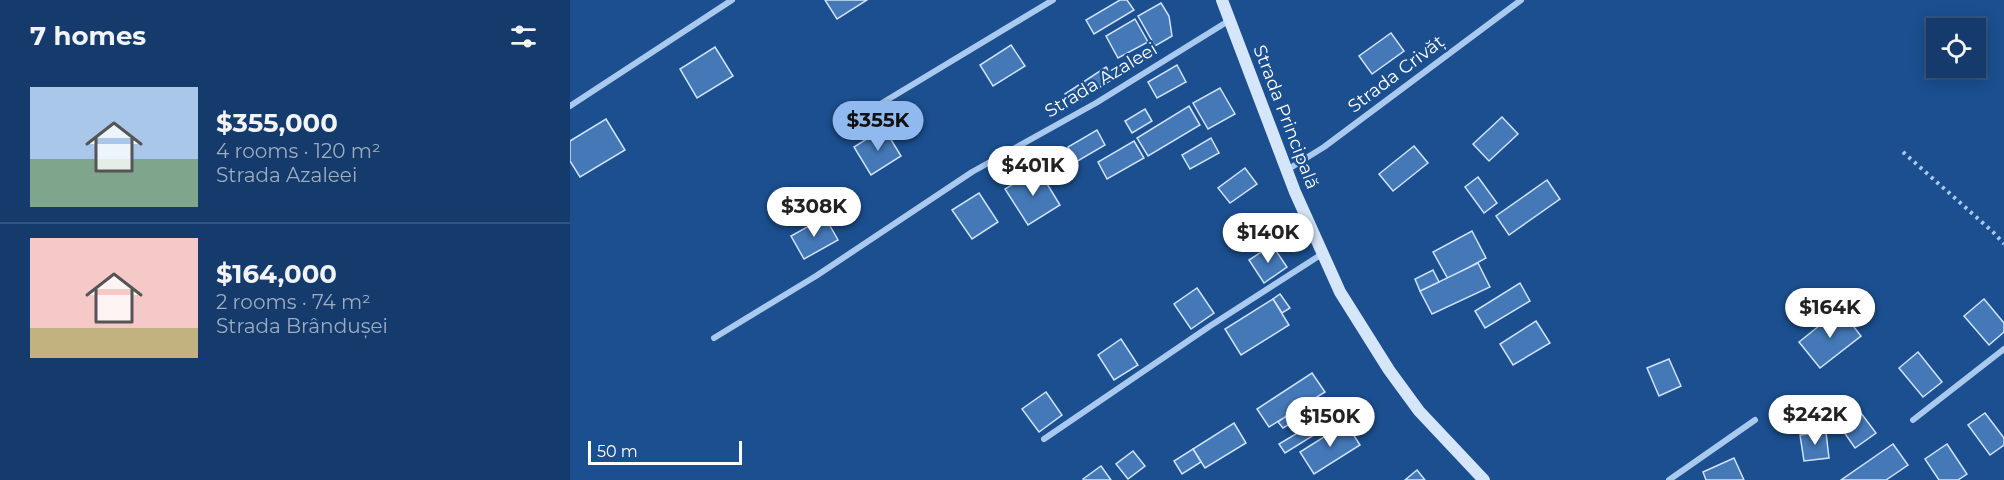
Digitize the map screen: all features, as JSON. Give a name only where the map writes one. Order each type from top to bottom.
[{"type":"main road","name":"Strada Principală","points":[[1222,0],[1287,170],[1322,254],[1346,302],[1389,370],[1419,411],[1484,480]]},
{"type":"street","points":[[570,106],[732,0]]},
{"type":"street","points":[[839,129],[1053,0]]},
{"type":"street","name":"Strada Crivăț","points":[[1287,170],[1324,147],[1521,0]]},
{"type":"street","name":"Strada Azaleei","points":[[714,338],[816,276],[972,172],[1096,103],[1230,21]]},
{"type":"street","points":[[1044,439],[1210,326],[1322,254]]},
{"type":"street","points":[[1913,420],[2004,349]]},
{"type":"street","points":[[1669,480],[1755,420]]},
{"type":"path","points":[[1903,152],[2004,244]]},
{"type":"building","points":[[825,0],[867,0],[837,19]]},
{"type":"building","points":[[1120,0],[1127,0],[1134,10],[1094,34],[1086,20]]},
{"type":"building","points":[[1161,3],[1169,16],[1172,36],[1155,46],[1138,16]]},
{"type":"building","points":[[1135,19],[1148,42],[1118,58],[1106,36]]},
{"type":"building","points":[[1391,33],[1404,51],[1372,74],[1359,56]]},
{"type":"building","points":[[1011,45],[1025,66],[993,86],[980,65]]},
{"type":"building","points":[[715,47],[733,76],[697,98],[680,69]]},
{"type":"building","points":[[1177,65],[1186,82],[1157,98],[1148,82]]},
{"type":"building","points":[[1106,67],[1114,78],[1073,105],[1065,94]]},
{"type":"building","points":[[1220,88],[1235,114],[1208,129],[1193,103]]},
{"type":"building","points":[[1189,106],[1200,125],[1148,156],[1137,138]]},
{"type":"building","points":[[1145,109],[1152,121],[1132,133],[1125,121]]},
{"type":"building","points":[[1502,117],[1518,134],[1489,161],[1473,144]]},
{"type":"building","points":[[606,119],[625,150],[580,177],[570,161],[570,141]]},
{"type":"building","points":[[884,128],[901,156],[871,175],[854,147]]},
{"type":"building","points":[[1097,130],[1105,145],[1076,162],[1068,147]]},
{"type":"building","points":[[1211,138],[1219,153],[1190,169],[1182,155]]},
{"type":"building","points":[[1134,141],[1144,158],[1107,179],[1098,162]]},
{"type":"building","points":[[1414,146],[1428,163],[1393,191],[1379,174]]},
{"type":"building","points":[[1245,168],[1257,184],[1230,203],[1218,188]]},
{"type":"building","points":[[1038,169],[1060,205],[1028,225],[1005,189]]},
{"type":"building","points":[[1478,177],[1497,203],[1484,213],[1465,187]]},
{"type":"building","points":[[1547,180],[1560,199],[1509,235],[1496,216]]},
{"type":"building","points":[[979,193],[998,222],[972,239],[952,210]]},
{"type":"building","points":[[825,217],[838,240],[804,259],[791,236]]},
{"type":"building","points":[[1472,231],[1486,258],[1448,279],[1433,252]]},
{"type":"building","points":[[1272,245],[1287,267],[1264,283],[1249,260]]},
{"type":"building","points":[[1478,263],[1490,287],[1432,314],[1420,291]]},
{"type":"building","points":[[1433,270],[1439,282],[1420,291],[1415,279]]},
{"type":"building","points":[[1520,283],[1530,301],[1485,328],[1475,311]]},
{"type":"building","points":[[1197,288],[1214,313],[1191,329],[1174,304]]},
{"type":"building","points":[[1280,294],[1290,308],[1282,313],[1273,299]]},
{"type":"building","points":[[1273,299],[1289,325],[1241,355],[1225,329]]},
{"type":"building","points":[[1984,299],[2004,323],[2004,332],[1989,345],[1964,316]]},
{"type":"building","points":[[1840,309],[1861,336],[1820,368],[1799,342]]},
{"type":"building","points":[[1536,321],[1550,343],[1513,365],[1500,344]]},
{"type":"building","points":[[1121,339],[1138,365],[1114,380],[1098,355]]},
{"type":"building","points":[[1918,352],[1942,382],[1923,397],[1899,368]]},
{"type":"building","points":[[1669,359],[1681,386],[1659,396],[1647,368]]},
{"type":"building","points":[[1312,373],[1325,392],[1269,427],[1257,409]]},
{"type":"building","points":[[1046,392],[1062,415],[1039,432],[1022,409]]},
{"type":"building","points":[[1852,401],[1876,433],[1855,448],[1832,415]]},
{"type":"building","points":[[1293,412],[1298,419],[1283,428],[1278,422]]},
{"type":"building","points":[[1985,413],[2004,438],[2004,445],[1990,455],[1968,425]]},
{"type":"building","points":[[1234,423],[1246,443],[1205,468],[1193,449]]},
{"type":"building","points":[[1346,423],[1360,445],[1314,474],[1300,452]]},
{"type":"building","points":[[1309,426],[1314,435],[1285,453],[1279,444]]},
{"type":"building","points":[[1826,432],[1829,458],[1804,461],[1800,435]]},
{"type":"building","points":[[1893,444],[1908,465],[1886,480],[1841,480]]},
{"type":"building","points":[[1947,444],[1967,474],[1958,480],[1939,480],[1925,459]]},
{"type":"building","points":[[1193,449],[1201,462],[1182,474],[1174,461]]},
{"type":"building","points":[[1133,451],[1145,466],[1128,479],[1116,464]]},
{"type":"building","points":[[1734,458],[1744,480],[1706,480],[1703,472]]},
{"type":"building","points":[[1101,466],[1111,480],[1083,479]]},
{"type":"building","points":[[1417,470],[1425,480],[1405,480]]}]
